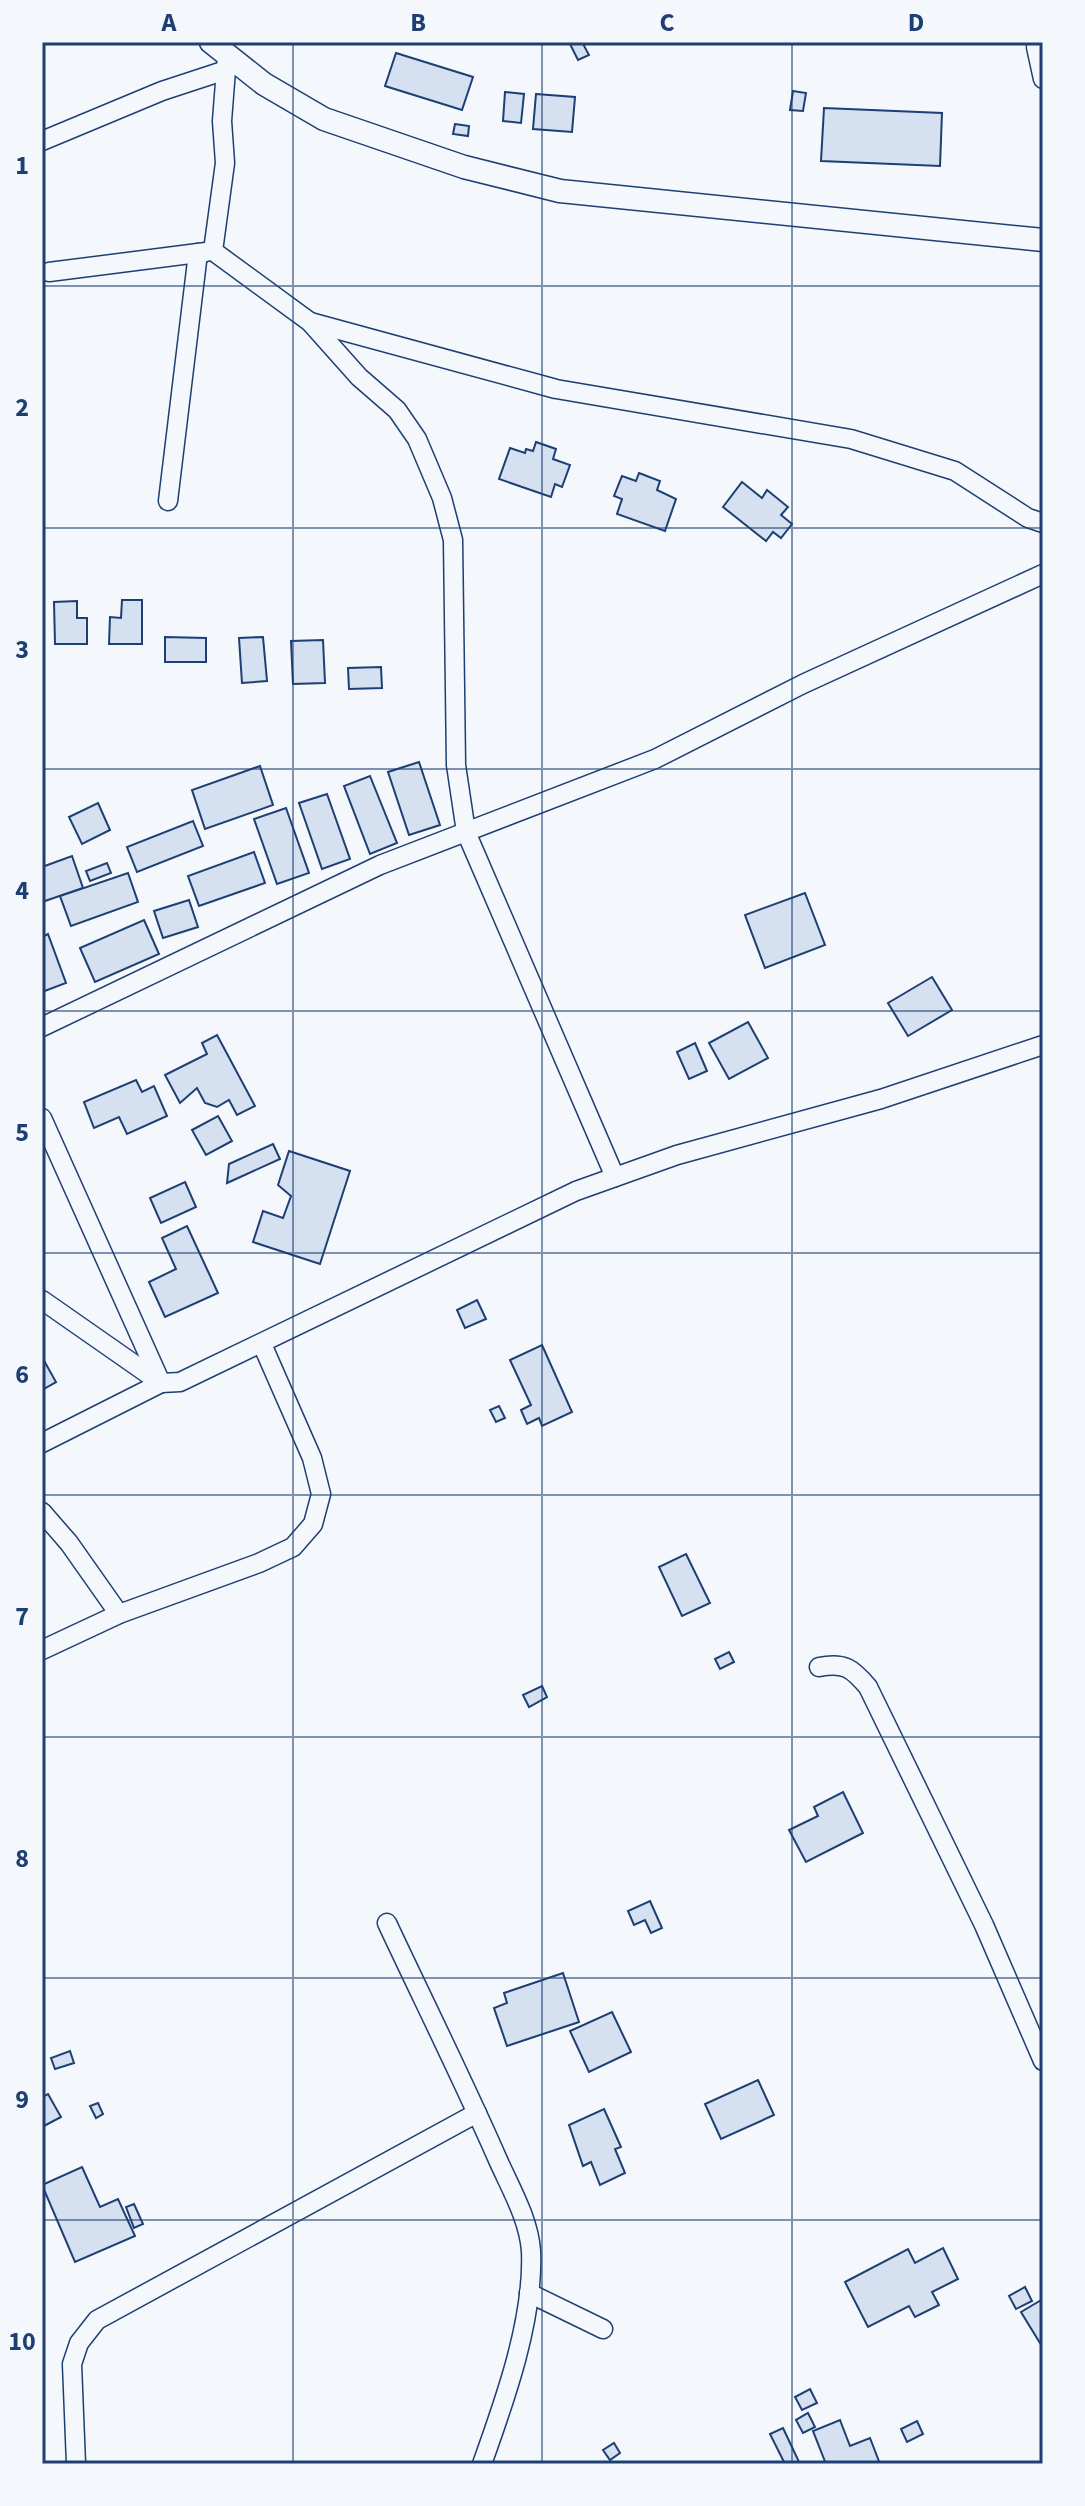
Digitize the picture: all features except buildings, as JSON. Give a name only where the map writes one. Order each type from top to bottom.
[{"type":"street","points":[[1036,47],[1043,79]]},
{"type":"street","points":[[42,141],[122,107],[222,56]]},
{"type":"street","points":[[222,56],[324,119],[423,155],[560,191],[1043,240]]},
{"type":"street","points":[[168,501],[205,252],[225,163],[222,56]]},
{"type":"street","points":[[49,272],[205,252],[310,322],[359,377],[397,410],[417,439],[442,498],[453,540],[456,765],[466,832],[615,1177]]},
{"type":"street","points":[[310,322],[556,389],[851,439],[955,471],[1028,518],[1043,523]]},
{"type":"street","points":[[42,1027],[380,865],[655,759],[803,684],[1043,574]]},
{"type":"street","points":[[42,1443],[161,1383],[180,1382],[262,1344],[576,1191],[677,1155],[881,1099],[1043,1045]]},
{"type":"street","points":[[42,1118],[161,1383]]},
{"type":"street","points":[[42,1300],[161,1383]]},
{"type":"street","points":[[42,1650],[119,1614],[270,1558],[293,1547],[313,1524],[321,1494],[312,1458],[262,1344]]},
{"type":"street","points":[[42,1512],[69,1543],[119,1614]]},
{"type":"street","points":[[819,1667],[837,1663],[851,1667],[868,1687],[984,1925],[1043,2061]]},
{"type":"street","points":[[387,1923],[524,2219],[531,2248],[529,2293],[503,2405],[482,2464]]},
{"type":"street","points":[[76,2464],[72,2364],[79,2343],[97,2320],[477,2113]]},
{"type":"street","points":[[529,2293],[603,2329]]}]
